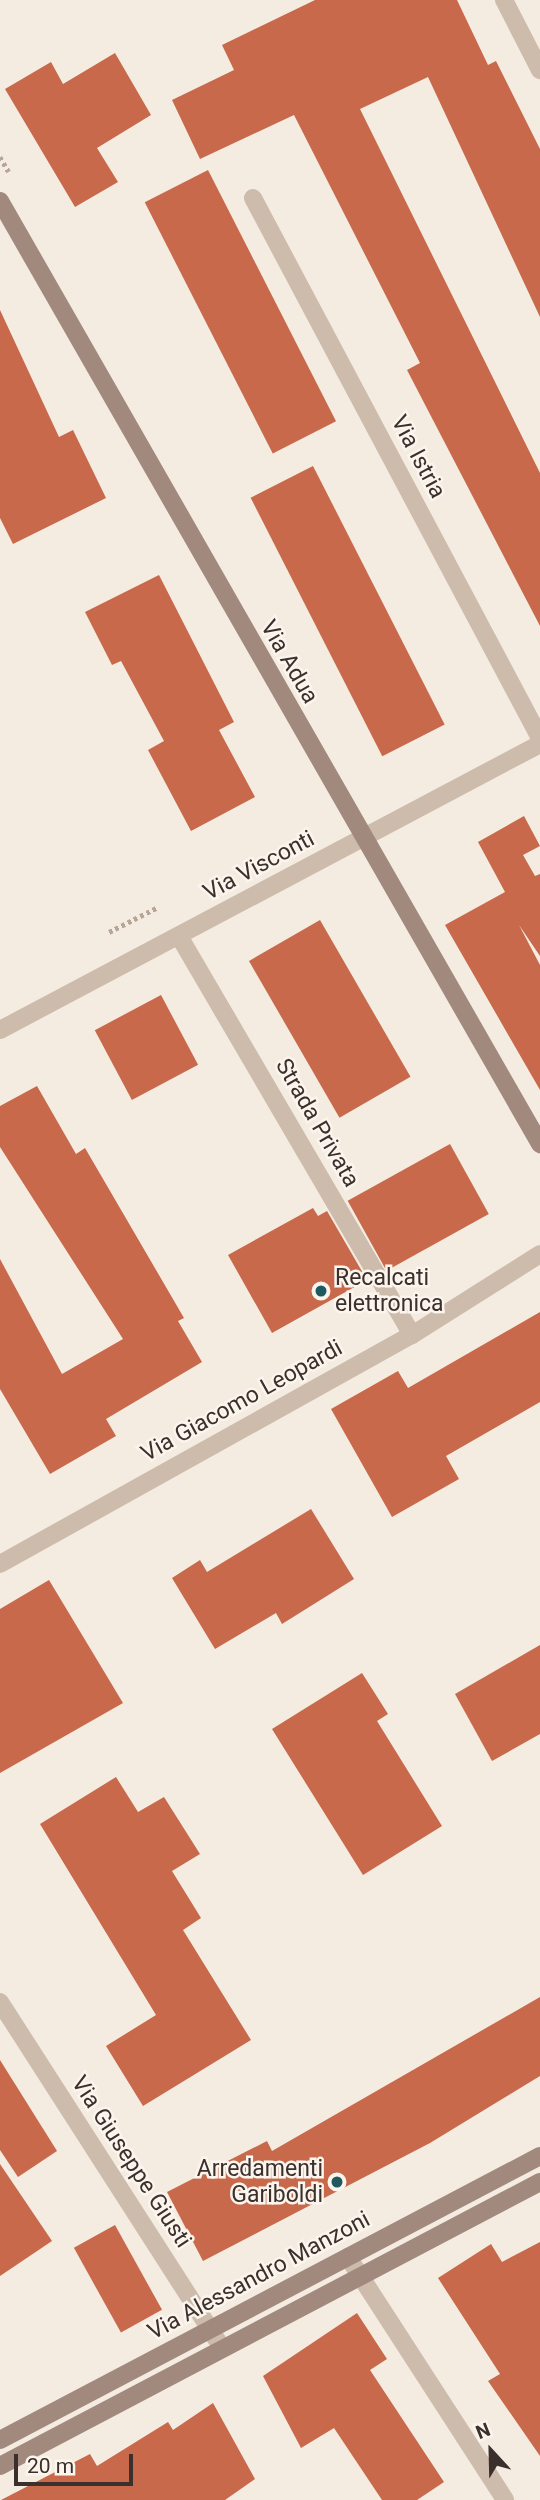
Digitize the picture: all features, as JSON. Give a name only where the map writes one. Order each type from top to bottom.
[{"type":"street","points":[[504,0],[540,70]]},
{"type":"street","name":"Via Istria","points":[[253,198],[540,738]]},
{"type":"street","name":"Via Adua","points":[[0,201],[362,839],[539,1139]]},
{"type":"street","name":"Via Visconti","points":[[0,1030],[540,744]]},
{"type":"street","name":"Strada Privata","points":[[179,936],[412,1335]]},
{"type":"street","name":"Via Giacomo Leopardi","points":[[0,1564],[412,1335],[540,1254]]},
{"type":"street","name":"Via Giuseppe Giusti","points":[[0,2002],[222,2348]]},
{"type":"street","name":"Via Alessandro Manzoni","points":[[0,2440],[540,2156]]},
{"type":"street","name":"Via Alessandro Manzoni","points":[[0,2466],[540,2182]]},
{"type":"street","points":[[348,2257],[505,2500]]},
{"type":"path","points":[[109,932],[158,906]]},
{"type":"building","points":[[315,0],[457,0],[488,65],[496,61],[540,149],[540,317],[428,77],[360,109],[540,473],[540,626],[407,370],[420,363],[294,115],[200,159],[172,100],[234,70],[222,45]]},
{"type":"building","points":[[115,53],[151,115],[97,148],[118,182],[75,207],[5,89],[51,62],[63,84]]},
{"type":"building","points":[[208,170],[336,421],[273,453],[145,202]]},
{"type":"building","points":[[0,310],[59,437],[73,430],[106,498],[13,544],[0,518]]},
{"type":"building","points":[[313,466],[445,724],[382,756],[251,498]]},
{"type":"building","points":[[159,575],[234,722],[219,730],[255,797],[191,831],[148,750],[164,741],[121,661],[112,665],[85,612]]},
{"type":"building","points":[[524,816],[540,846],[523,855],[535,876],[540,874],[540,956],[519,925],[540,965],[540,1090],[445,925],[505,892],[478,842]]},
{"type":"building","points":[[320,920],[411,1077],[339,1118],[249,961]]},
{"type":"building","points":[[161,995],[198,1065],[132,1100],[95,1030]]},
{"type":"building","points":[[37,1086],[76,1154],[85,1148],[184,1318],[178,1321],[202,1362],[106,1419],[116,1436],[50,1474],[0,1389],[0,1259],[62,1374],[123,1339],[0,1147],[0,1106]]},
{"type":"building","points":[[450,1144],[489,1214],[386,1271],[348,1201]]},
{"type":"building","points":[[313,1208],[318,1216],[327,1211],[367,1280],[272,1333],[228,1255]]},
{"type":"building","points":[[540,1312],[540,1402],[446,1456],[459,1479],[392,1517],[331,1409],[398,1371],[408,1388]]},
{"type":"building","points":[[311,1509],[354,1579],[282,1624],[276,1613],[215,1649],[172,1578],[200,1560],[207,1572]]},
{"type":"building","points":[[49,1580],[123,1703],[0,1773],[0,1609]]},
{"type":"building","points":[[540,1645],[540,1734],[492,1761],[455,1694]]},
{"type":"building","points":[[362,1673],[388,1714],[377,1721],[442,1826],[363,1875],[272,1729]]},
{"type":"building","points":[[116,1777],[138,1812],[164,1797],[200,1854],[172,1871],[201,1918],[183,1930],[251,2040],[143,2106],[106,2046],[156,2015],[40,1824]]},
{"type":"building","points":[[540,1997],[540,2076],[430,2143],[203,2261],[167,2192],[267,2141],[272,2151]]},
{"type":"building","points":[[0,2060],[57,2151],[18,2177],[0,2150]]},
{"type":"building","points":[[0,2164],[52,2241],[0,2276]]},
{"type":"building","points":[[115,2225],[162,2310],[121,2333],[74,2248]]},
{"type":"building","points":[[540,2242],[540,2456],[488,2381],[500,2374],[438,2278],[491,2244],[502,2262]]},
{"type":"building","points":[[357,2313],[387,2359],[370,2370],[444,2482],[417,2500],[382,2500],[334,2428],[301,2448],[263,2376]]},
{"type":"building","points":[[213,2403],[255,2479],[225,2500],[1,2500],[90,2454],[97,2466],[168,2422],[173,2430]]},
{"type":"place","name":"Recalcati elettronica","points":[[321,1291]]},
{"type":"place","name":"Arredamenti Gariboldi","points":[[337,2182]]}]
